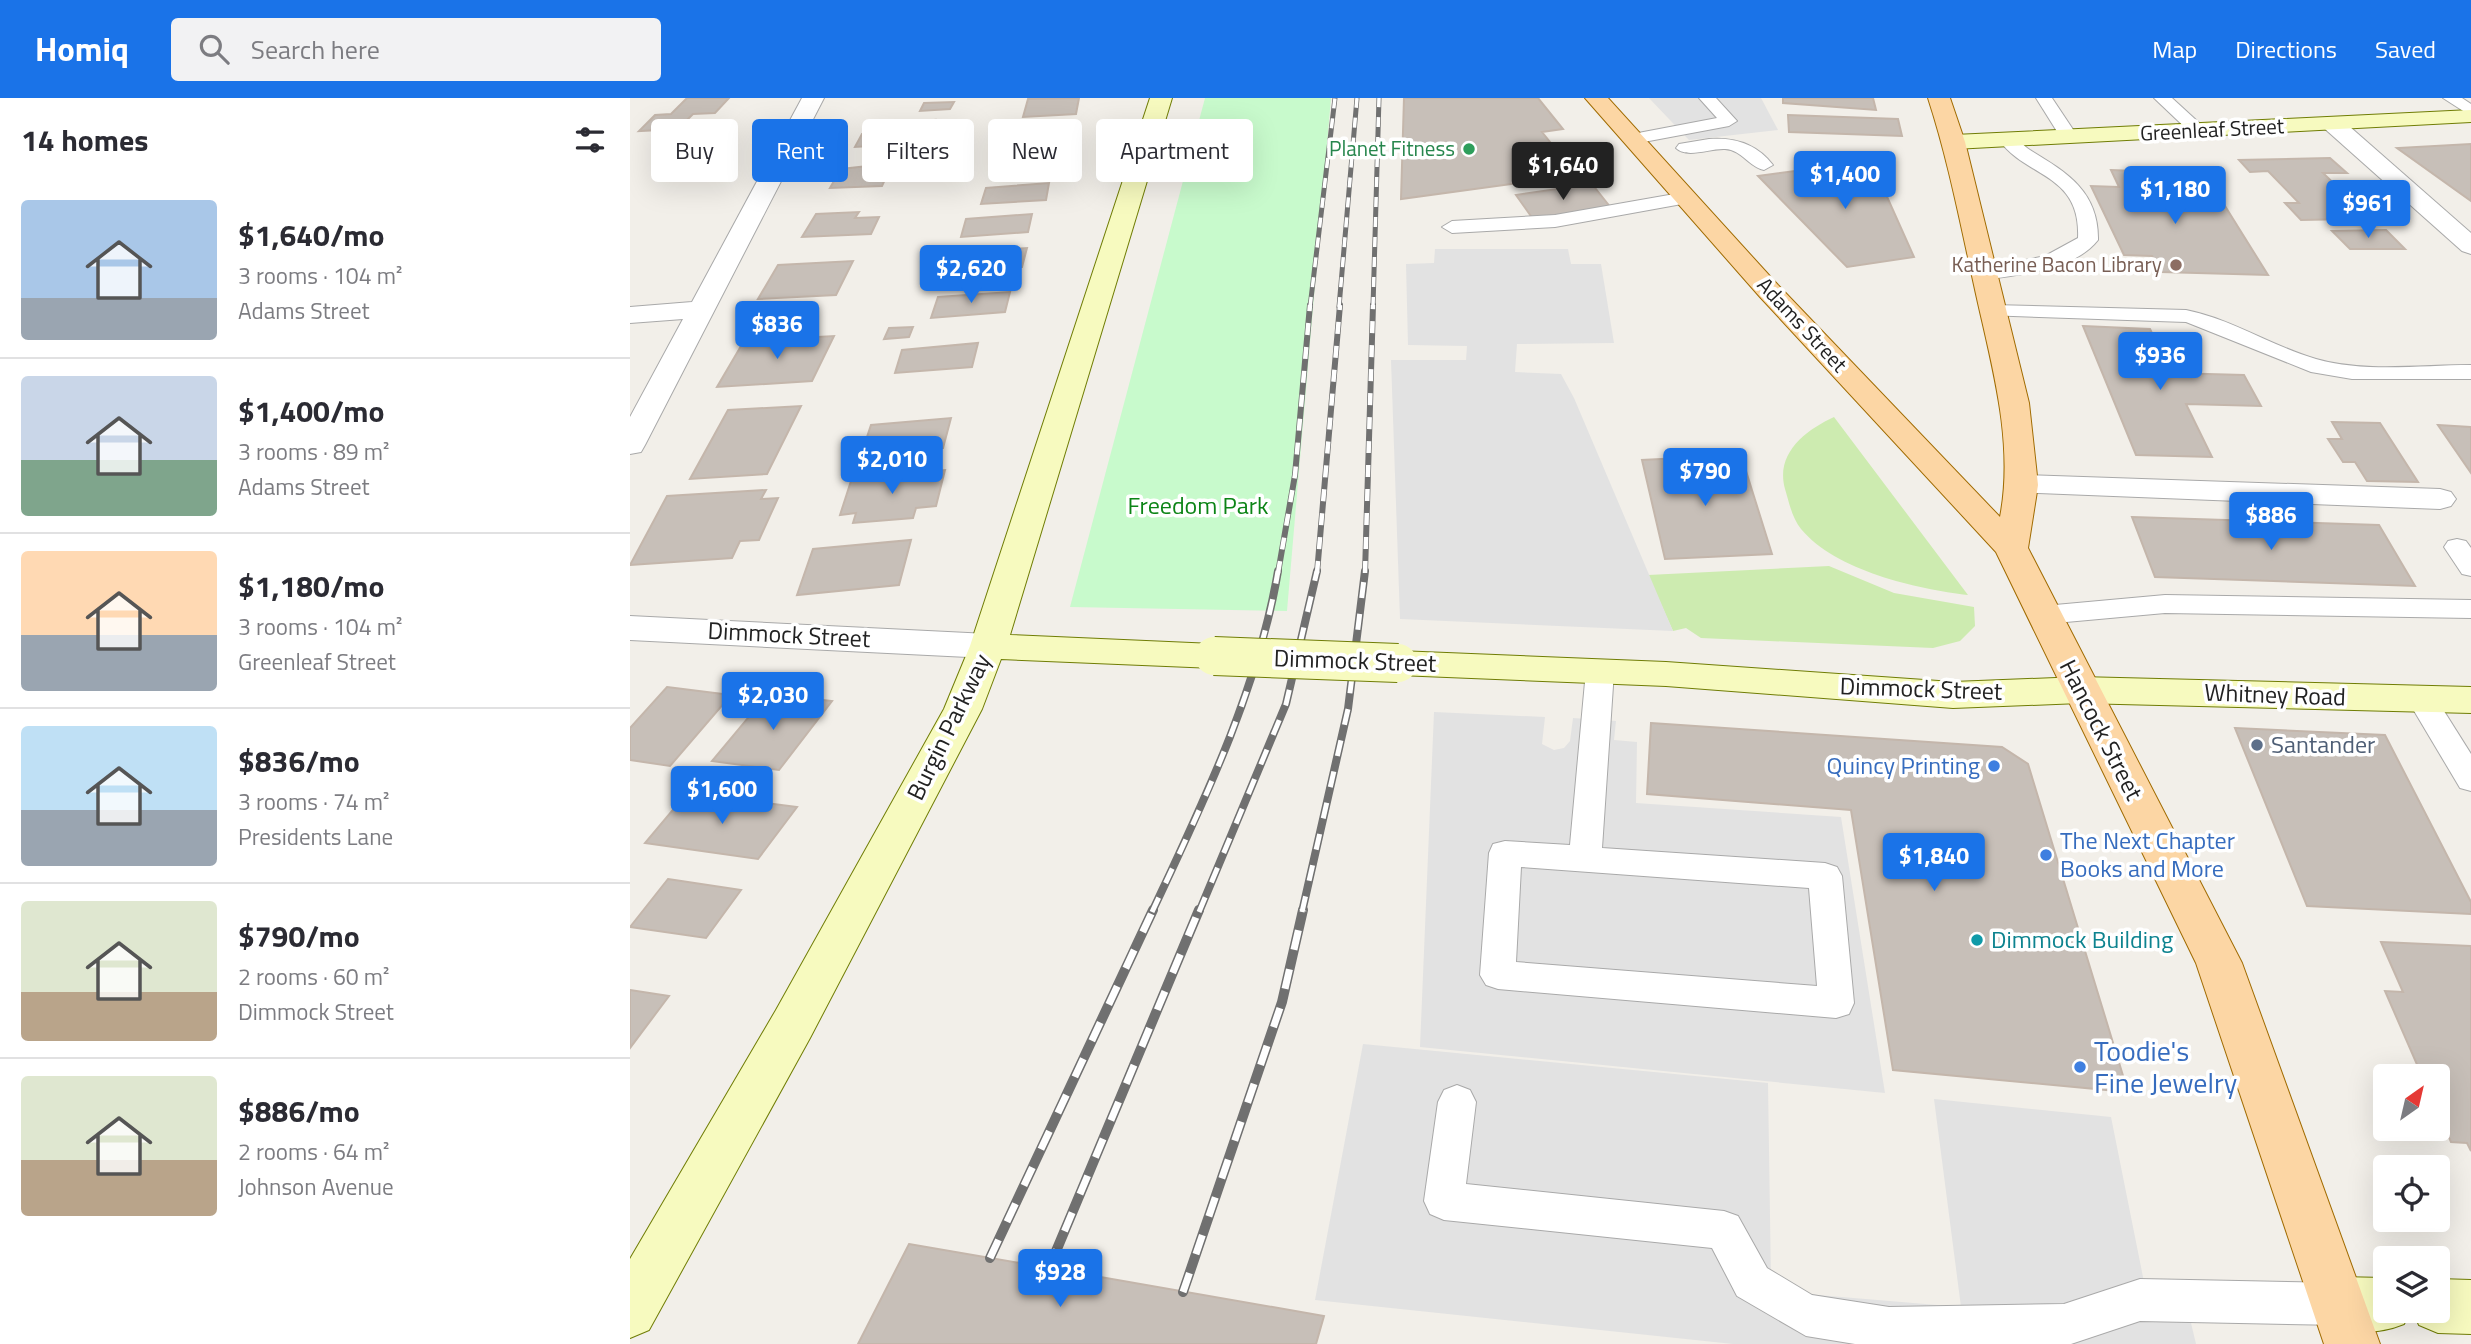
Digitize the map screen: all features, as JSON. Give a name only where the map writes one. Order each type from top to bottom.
[{"type":"main road","name":"Adams Street","points":[[1596,98],[2011,548]]},
{"type":"main road","points":[[1939,98],[1954,142],[2014,403],[2022,485],[2011,548]]},
{"type":"main road","name":"Hancock Street","points":[[2011,548],[2219,963],[2359,1318]]},
{"type":"street","points":[[630,445],[813,98]]},
{"type":"street","name":"Burgin Parkway","points":[[630,1311],[820,975],[963,709],[988,646],[1161,98]]},
{"type":"street","name":"Greenleaf Street","points":[[1954,142],[2333,124],[2471,114]]},
{"type":"street","points":[[2333,124],[2471,246]]},
{"type":"street","points":[[630,315],[699,310]]},
{"type":"street","points":[[2022,485],[2440,499]]},
{"type":"street","name":"Dimmock Street","points":[[630,628],[988,646],[1600,671],[1953,695],[2080,690]]},
{"type":"street","name":"Whitney Road","points":[[2080,690],[2471,700]]},
{"type":"street","points":[[2450,1306],[2471,1307]]},
{"type":"lane","points":[[1640,146],[1729,121],[1707,98]]},
{"type":"lane","points":[[2044,98],[2069,137]]},
{"type":"lane","points":[[2162,98],[2199,131]]},
{"type":"lane","points":[[2451,98],[2471,114]]},
{"type":"lane","points":[[1984,274],[2048,262],[2075,251],[2088,240],[2090,228],[2081,204],[2069,186],[2052,169],[2013,148],[2008,140]]},
{"type":"lane","points":[[1640,146],[1732,142],[1746,148],[1764,165]]},
{"type":"lane","points":[[1452,227],[1555,221],[1686,198]]},
{"type":"lane","points":[[1992,311],[2186,316],[2204,320],[2311,366],[2352,372],[2471,372]]},
{"type":"lane","points":[[2044,615],[2165,604],[2471,609]]},
{"type":"lane","points":[[1585,859],[1600,671]]},
{"type":"lane","points":[[2422,699],[2471,780]]},
{"type":"lane","points":[[1505,853],[1585,859],[1825,876],[1836,1003],[1498,975],[1505,853]]},
{"type":"lane","points":[[1457,1102],[1444,1201],[1724,1230],[1752,1282],[1806,1315],[1889,1328],[2064,1325],[2140,1300],[2359,1318]]},
{"type":"green space","name":"Freedom Park","points":[[1205,98],[1331,98],[1287,611],[1070,607],[1183,182],[1253,182],[1253,119],[1199,119]]},
{"type":"green space","points":[[1834,417],[1968,595],[1878,576],[1835,556],[1816,544],[1801,529],[1793,515],[1785,489],[1784,464],[1795,444]]},
{"type":"green space","points":[[1829,566],[1894,593],[1974,607],[1975,626],[1960,641],[1933,648],[1701,638],[1686,628],[1673,631],[1648,575]]},
{"type":"shaded area","points":[[1649,98],[1761,98],[1778,130],[1689,140]]},
{"type":"shaded area","points":[[1435,249],[1568,249],[1571,264],[1601,264],[1614,343],[1517,344],[1515,372],[1561,374],[1574,398],[1673,631],[1400,619],[1391,360],[1466,360],[1467,346],[1408,345],[1406,264],[1434,263]]},
{"type":"shaded area","points":[[1434,712],[1545,717],[1542,744],[1554,750],[1564,748],[1570,741],[1573,718],[1616,721],[1614,740],[1637,742],[1636,803],[1841,817],[1885,1093],[1420,1047]]},
{"type":"shaded area","points":[[1363,1044],[1768,1083],[1771,1282],[1794,1293],[1961,1307],[1934,1099],[2111,1117],[2144,1282],[2182,1285],[2196,1344],[1733,1344],[1315,1300]]},
{"type":"building","points":[[687,98],[729,98],[715,113],[693,114],[688,119],[651,119],[655,115],[671,114]]},
{"type":"building","points":[[1079,98],[1076,114],[1023,117],[1028,99]]},
{"type":"building","name":"Planet Fitness","points":[[1404,98],[1538,98],[1563,129],[1542,132],[1554,147],[1519,151],[1529,164],[1548,161],[1552,167],[1533,169],[1541,180],[1401,199]]},
{"type":"building","points":[[1783,98],[1873,98],[1876,110],[1783,103]]},
{"type":"building","points":[[954,102],[950,109],[920,111],[924,103]]},
{"type":"building","points":[[1788,115],[1898,119],[1902,136],[1789,132]]},
{"type":"building","points":[[651,119],[651,130],[639,131]]},
{"type":"building","points":[[862,134],[862,147],[855,147]]},
{"type":"building","points":[[2471,144],[2471,201],[2397,148]]},
{"type":"building","points":[[2330,158],[2347,173],[2323,173],[2352,201],[2381,201],[2399,218],[2301,220],[2285,203],[2299,203],[2268,171],[2250,172],[2239,160]]},
{"type":"building","points":[[1871,161],[1914,257],[1847,267],[1758,176]]},
{"type":"building","points":[[862,167],[862,182],[884,182],[882,186],[830,188],[833,182],[848,182],[848,168]]},
{"type":"building","points":[[2111,170],[2159,172],[2169,188],[2215,190],[2268,275],[2161,272],[2152,256],[2124,255],[2091,186],[2119,187]]},
{"type":"building","points":[[1049,183],[1046,200],[981,204],[986,188]]},
{"type":"building","points":[[1592,184],[1611,208],[1533,219],[1516,195]]},
{"type":"building","points":[[859,212],[855,218],[879,217],[871,234],[802,237],[816,214]]},
{"type":"building","points":[[1032,214],[1028,232],[961,237],[966,219]]},
{"type":"building","points":[[2386,230],[2405,249],[2350,249],[2332,231]]},
{"type":"building","points":[[1027,248],[1022,267],[952,272],[958,253]]},
{"type":"building","points":[[853,261],[836,295],[758,299],[778,265]]},
{"type":"building","points":[[1010,292],[1005,312],[931,318],[938,297]]},
{"type":"building","points":[[2083,326],[2150,329],[2171,373],[2244,375],[2261,406],[2186,404],[2212,457],[2136,455]]},
{"type":"building","points":[[913,327],[909,337],[884,339],[889,328]]},
{"type":"building","points":[[834,336],[812,381],[717,387],[744,341]]},
{"type":"building","points":[[978,343],[972,367],[895,373],[902,350]]},
{"type":"building","points":[[801,406],[767,474],[690,479],[728,410]]},
{"type":"building","points":[[951,418],[943,448],[861,455],[871,425]]},
{"type":"building","points":[[2332,422],[2380,423],[2418,482],[2367,481],[2355,462],[2343,462],[2328,439],[2342,439]]},
{"type":"building","points":[[2438,425],[2471,427],[2471,473]]},
{"type":"building","points":[[1741,455],[1772,554],[1665,559],[1642,460]]},
{"type":"building","points":[[945,470],[936,506],[916,508],[913,518],[853,523],[856,513],[840,515],[852,478]]},
{"type":"building","points":[[766,490],[761,499],[778,498],[759,540],[740,541],[732,558],[630,565],[667,496]]},
{"type":"building","points":[[2132,517],[2379,525],[2415,586],[2155,577]]},
{"type":"building","points":[[911,540],[899,585],[797,595],[813,549]]},
{"type":"building","points":[[667,687],[731,695],[670,766],[630,760],[630,728]]},
{"type":"building","points":[[768,694],[832,701],[779,770],[712,761]]},
{"type":"building","name":"Dimmock Building","points":[[1651,723],[2002,747],[2028,764],[2128,1092],[1893,1070],[1851,810],[1647,794]]},
{"type":"building","points":[[2235,728],[2385,735],[2471,902],[2471,914],[2307,906]]},
{"type":"building","points":[[687,793],[797,807],[758,859],[645,843]]},
{"type":"building","points":[[668,879],[741,890],[706,938],[630,927]]},
{"type":"building","points":[[2381,942],[2471,946],[2471,1151],[2467,1143],[2450,1140],[2450,1064],[2417,1064],[2385,991],[2403,992]]},
{"type":"building","points":[[630,990],[669,996],[630,1048]]},
{"type":"building","points":[[909,1244],[1324,1316],[1316,1344],[858,1344]]},
{"type":"railway","points":[[1310,307],[1335,98]]},
{"type":"railway","points":[[1339,307],[1357,98]]},
{"type":"railway","points":[[1373,307],[1379,98]]},
{"type":"railway","points":[[1278,573],[1295,475],[1310,305]]},
{"type":"railway","points":[[1317,573],[1340,305]]},
{"type":"railway","points":[[1365,573],[1373,305]]},
{"type":"railway","points":[[1152,912],[1209,788],[1243,702],[1269,615],[1278,571]]},
{"type":"railway","points":[[1199,912],[1286,704],[1317,571]]},
{"type":"railway","points":[[1302,912],[1348,709],[1365,571]]},
{"type":"railway","points":[[990,1258],[1153,910]]},
{"type":"railway","points":[[1049,1268],[1199,910]]},
{"type":"railway","points":[[1183,1292],[1282,1002],[1303,910]]},
{"type":"place","name":"Planet Fitness","points":[[1469,149]]},
{"type":"place","name":"Katherine Bacon Library","points":[[2176,265]]},
{"type":"place","name":"Santander","points":[[2257,745]]},
{"type":"place","name":"Quincy Printing","points":[[1994,766]]},
{"type":"place","name":"The Next Chapter Books and More","points":[[2046,855]]},
{"type":"place","name":"Dimmock Building","points":[[1977,940]]},
{"type":"place","name":"Toodie's Fine Jewelry","points":[[2080,1067]]}]
